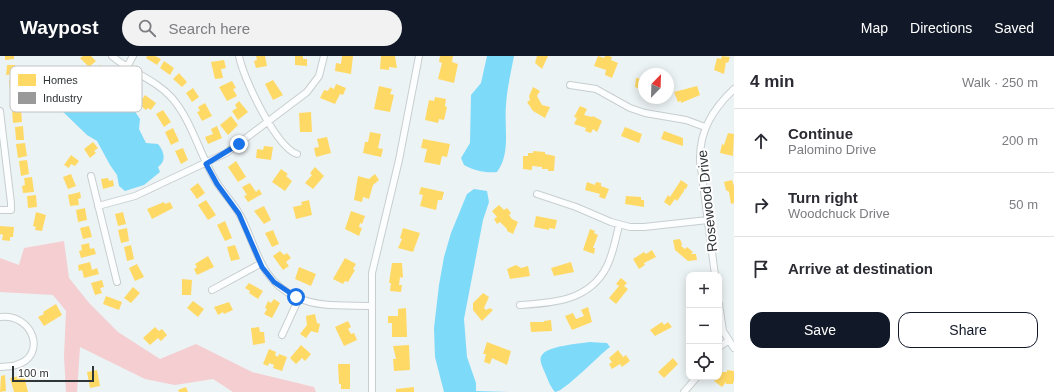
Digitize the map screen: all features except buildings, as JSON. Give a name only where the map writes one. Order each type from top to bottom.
[{"type":"street","points":[[112,56],[126,66]]},
{"type":"street","points":[[128,66],[133,56]]},
{"type":"street","points":[[239,56],[243,73],[268,122],[291,152],[297,154]]},
{"type":"street","points":[[98,206],[135,196],[206,164],[226,153],[307,92],[319,76],[324,56]]},
{"type":"street","points":[[372,392],[371,306],[374,259],[399,160],[419,56]]},
{"type":"street","points":[[142,75],[154,82],[172,98],[182,112],[217,184],[239,214],[260,264],[274,282],[299,298],[313,303],[371,306]]},
{"type":"street","points":[[570,85],[596,90],[630,108],[645,113],[676,117],[705,127]]},
{"type":"street","name":"Rosewood Drive","points":[[715,272],[700,153],[701,139],[705,127],[715,111],[734,89]]},
{"type":"street","points":[[0,111],[11,210],[0,210]]},
{"type":"street","points":[[91,176],[117,282]]},
{"type":"street","points":[[537,194],[576,207],[619,225],[644,227],[708,220]]},
{"type":"street","points":[[520,305],[566,300],[589,289],[607,267],[619,225]]},
{"type":"street","points":[[212,290],[260,264]]},
{"type":"street","points":[[282,334],[299,298]]},
{"type":"street","points":[[720,308],[722,325],[728,341],[734,348]]},
{"type":"street","points":[[0,317],[8,316],[24,322],[29,328],[34,345],[32,352],[24,361],[16,365],[0,366]]},
{"type":"street","points":[[722,345],[728,341]]},
{"type":"street","points":[[684,392],[694,380]]},
{"type":"shaded area","points":[[64,241],[69,278],[90,304],[118,332],[160,359],[196,344],[252,372],[314,387],[316,392],[233,392],[213,379],[175,385],[145,379],[80,347],[77,392],[66,392],[64,356],[66,311],[53,295],[0,292],[0,258],[19,265],[24,248]]},
{"type":"water","points":[[487,56],[514,56],[507,99],[504,157],[497,172],[484,172],[472,169],[464,165],[461,158],[470,143],[471,95],[481,83]]},
{"type":"water","points":[[63,112],[135,112],[140,119],[139,129],[146,143],[158,144],[162,150],[164,159],[158,167],[160,172],[144,185],[125,191],[119,186],[117,175],[97,141],[87,135]]},
{"type":"water","points":[[474,189],[487,191],[489,202],[483,220],[464,319],[467,357],[476,383],[476,391],[509,392],[444,392],[435,357],[434,328],[444,257],[451,233],[467,194]]},
{"type":"water","points":[[589,342],[607,343],[610,347],[566,386],[555,392],[549,383],[541,364],[540,359],[542,355],[550,349],[556,347]]},
{"type":"route","points":[[239,144],[206,164],[220,189],[239,214],[262,267],[274,282],[286,292],[296,297]]}]
